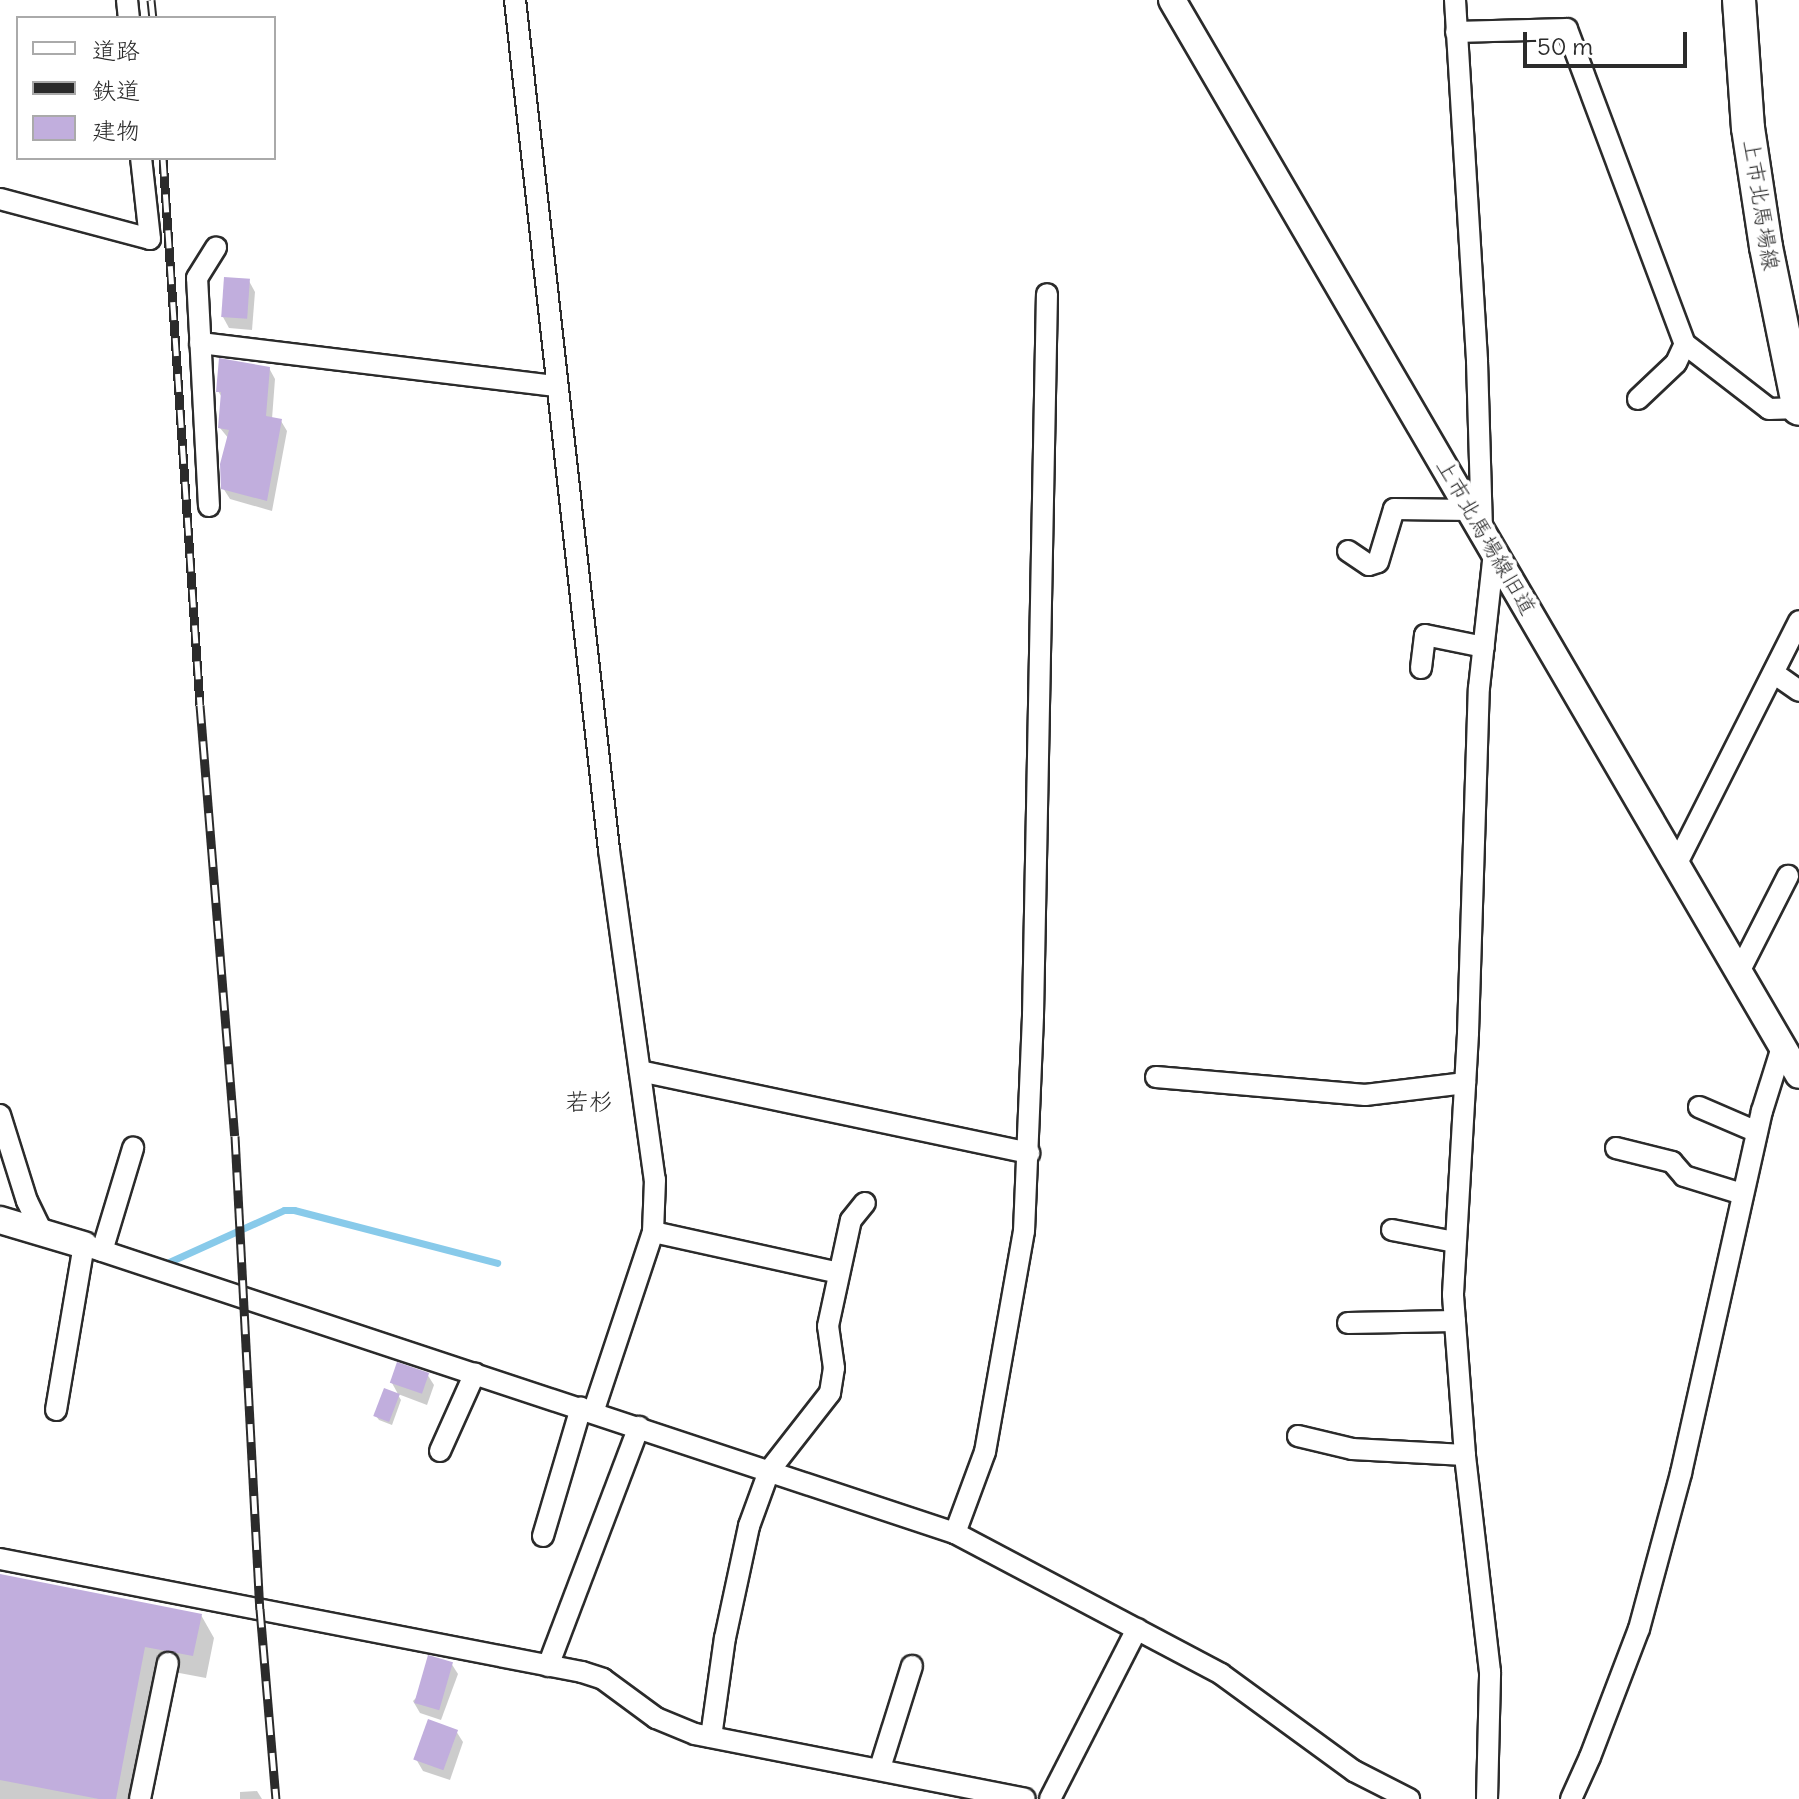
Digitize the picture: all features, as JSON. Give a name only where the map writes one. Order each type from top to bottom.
[{"type":"main road","name":"上市北馬場線","points":[[1739,0],[1748,128],[1766,247],[1799,408]]},
{"type":"street","points":[[515,0],[609,850],[655,1180],[653,1232],[543,1536]]},
{"type":"street","name":"上市北馬場線旧道","points":[[1172,0],[1799,1075]]},
{"type":"street","points":[[1455,0],[1477,361],[1484,647],[1473,820],[1465,1083],[1455,1242],[1455,1321],[1465,1455],[1490,1672],[1487,1799]]},
{"type":"street","points":[[1456,32],[1567,29],[1685,344],[1769,409],[1799,408]]},
{"type":"street","points":[[0,199],[150,239],[141,160]]},
{"type":"street","points":[[209,506],[197,278],[216,248]]},
{"type":"street","points":[[955,1533],[985,1452],[1024,1231],[1029,1153],[1047,294]]},
{"type":"street","points":[[200,343],[556,386]]},
{"type":"street","points":[[1638,399],[1676,363],[1685,344]]},
{"type":"street","points":[[1348,551],[1369,565],[1378,562],[1394,509],[1482,530]]},
{"type":"street","points":[[1676,865],[1775,674],[1799,621]]},
{"type":"street","points":[[1421,668],[1425,635],[1484,647]]},
{"type":"street","points":[[1775,674],[1799,691]]},
{"type":"street","points":[[1739,972],[1788,876]]},
{"type":"street","points":[[1571,1799],[1639,1629],[1681,1473],[1757,1132],[1782,1047]]},
{"type":"street","points":[[640,1071],[1029,1153]]},
{"type":"street","points":[[1156,1077],[1365,1095],[1465,1083]]},
{"type":"street","points":[[1699,1107],[1757,1132]]},
{"type":"street","points":[[0,1115],[27,1201],[42,1232]]},
{"type":"street","points":[[56,1410],[93,1248],[133,1148]]},
{"type":"street","points":[[1616,1148],[1672,1162],[1684,1176],[1742,1194]]},
{"type":"street","points":[[711,1737],[725,1638],[749,1526],[769,1471],[830,1393],[834,1368],[828,1326],[851,1220],[865,1203]]},
{"type":"street","points":[[0,1220],[475,1373],[955,1533],[1221,1674],[1354,1771],[1409,1799]]},
{"type":"street","points":[[1392,1230],[1455,1242]]},
{"type":"street","points":[[653,1232],[839,1273]]},
{"type":"street","points":[[1348,1323],[1455,1321]]},
{"type":"street","points":[[440,1451],[475,1373]]},
{"type":"street","points":[[548,1666],[639,1427]]},
{"type":"street","points":[[1298,1436],[1352,1449],[1465,1455]]},
{"type":"street","points":[[0,1559],[548,1666],[603,1679],[656,1718],[711,1737],[1025,1799]]},
{"type":"street","points":[[1050,1799],[1137,1629]]},
{"type":"street","points":[[140,1799],[168,1663]]},
{"type":"street","points":[[880,1768],[912,1666]]},
{"type":"building","points":[[224,277],[250,279],[247,319],[221,317]]},
{"type":"building","points":[[219,358],[270,367],[266,416],[282,419],[267,501],[221,489],[220,464],[229,430],[218,428],[221,392],[216,392]]},
{"type":"building","points":[[397,1362],[429,1373],[422,1394],[390,1383]]},
{"type":"building","points":[[384,1388],[400,1394],[389,1422],[373,1416]]},
{"type":"building","points":[[0,1574],[202,1614],[193,1656],[145,1647],[116,1799],[99,1799],[0,1780]]},
{"type":"building","points":[[428,1655],[453,1662],[439,1710],[414,1703]]},
{"type":"building","points":[[428,1719],[458,1730],[443,1770],[413,1759]]},
{"type":"waterway","points":[[169,1262],[284,1210],[294,1210],[497,1263]]},
{"type":"railway","points":[[151,0],[153,16]]},
{"type":"railway","points":[[163,160],[200,705],[235,1136],[260,1609],[276,1799]]},
{"type":"district","name":"若杉","points":[[589,1102]]}]
